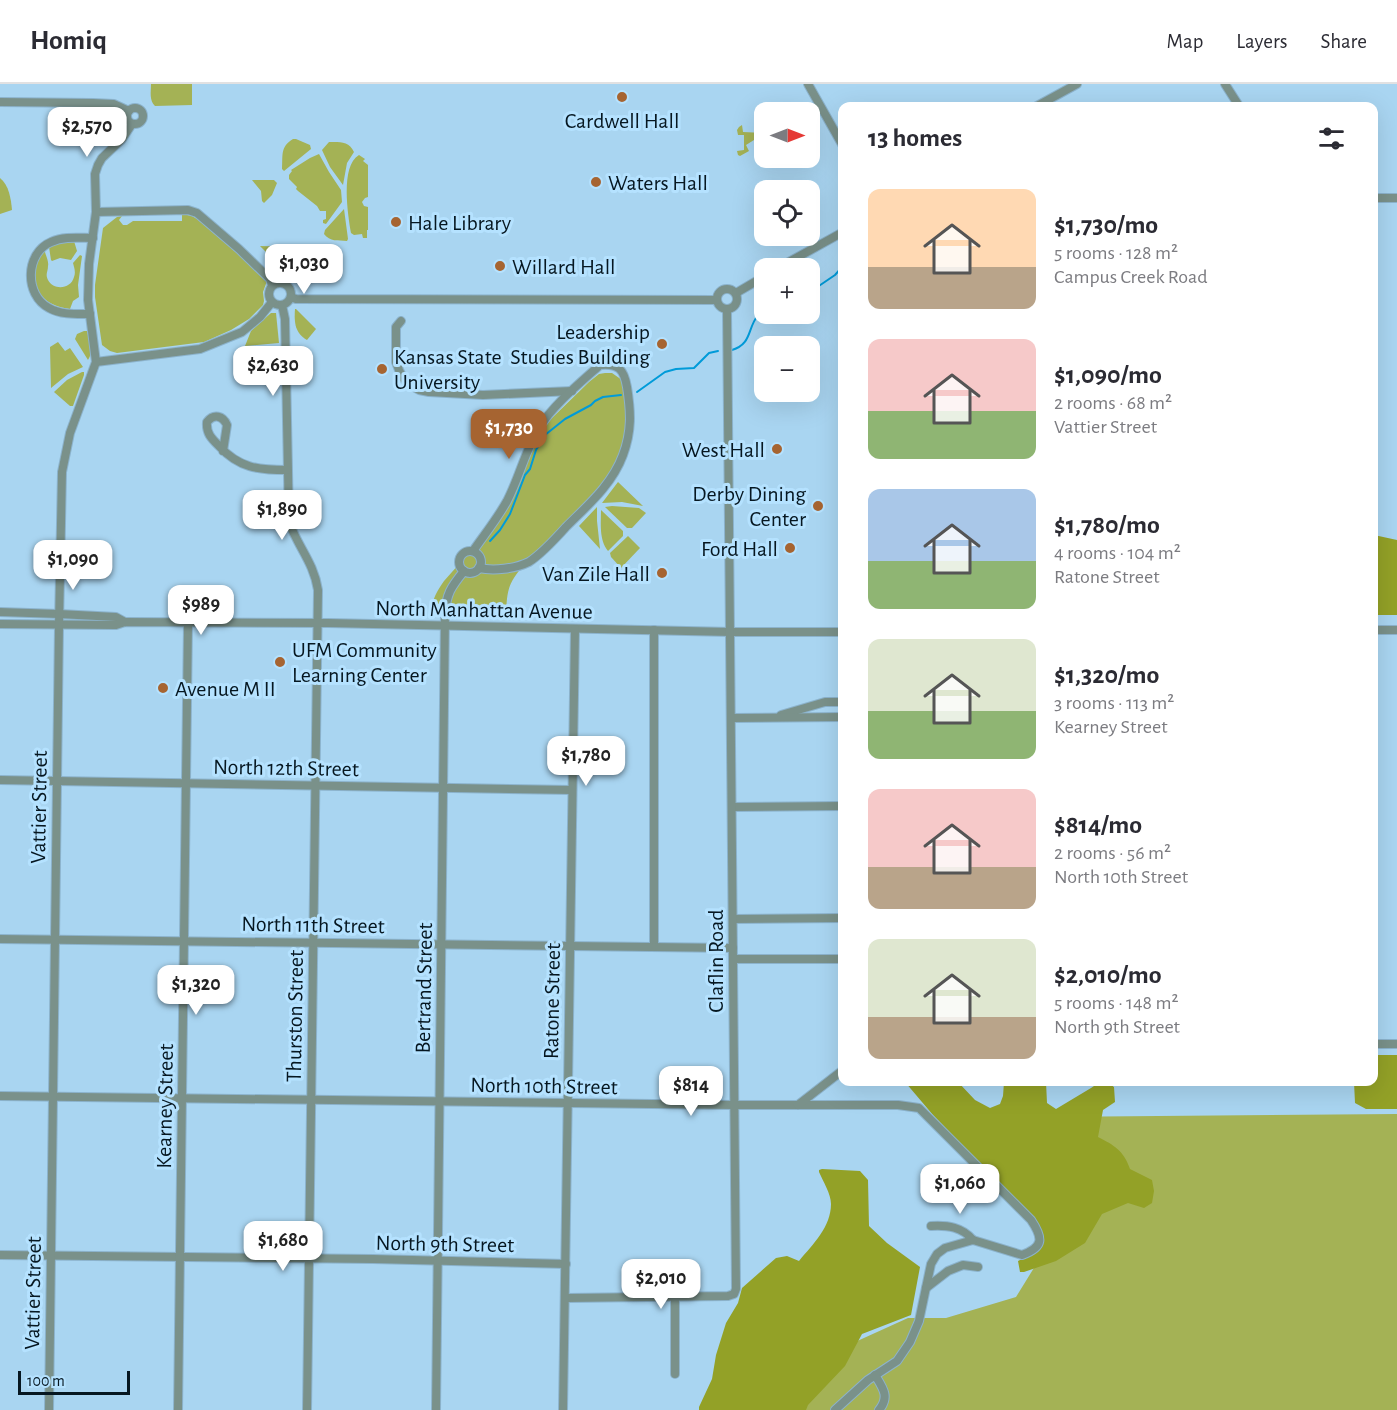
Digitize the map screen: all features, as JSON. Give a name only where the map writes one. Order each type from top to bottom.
[{"type":"street","points":[[808,84],[838,137]]},
{"type":"street","points":[[1044,102],[1077,84]]},
{"type":"street","points":[[1225,84],[1236,102]]},
{"type":"street","points":[[0,102],[114,104],[129,111]]},
{"type":"street","points":[[134,108],[139,109],[144,116],[140,123],[132,124],[127,118],[129,111],[134,108]]},
{"type":"street","name":"Vattier Street","points":[[49,1410],[62,472],[70,433],[96,362],[88,300],[98,165],[102,158],[122,139],[132,124]]},
{"type":"street","points":[[1378,198],[1397,198]]},
{"type":"street","points":[[96,212],[188,210],[197,213],[240,250],[270,279],[272,285]]},
{"type":"street","points":[[796,258],[838,235]]},
{"type":"street","points":[[90,314],[66,313],[44,305],[34,292],[31,271],[36,256],[44,246],[51,242],[61,238],[93,238]]},
{"type":"street","points":[[279,282],[286,284],[291,290],[291,297],[287,302],[278,305],[272,302],[268,293],[272,285],[279,282]]},
{"type":"street","points":[[736,293],[754,282]]},
{"type":"street","points":[[729,288],[736,293],[738,300],[733,308],[721,307],[717,300],[718,294],[723,289],[729,288]]},
{"type":"street","points":[[291,297],[296,299],[405,300],[717,300]]},
{"type":"street","points":[[96,362],[200,349],[242,332],[260,317],[272,302]]},
{"type":"street","name":"Thurston Street","points":[[282,305],[285,319],[289,522],[312,567],[317,584],[307,1410]]},
{"type":"street","name":"Claflin Road","points":[[675,1297],[728,1296],[734,1294],[736,1289],[727,309]]},
{"type":"street","points":[[401,321],[396,327],[396,362],[403,378],[419,390],[476,394],[572,392]]},
{"type":"street","points":[[472,551],[499,515],[538,429],[549,414],[600,365],[614,365],[620,369],[626,376],[631,420],[622,457],[614,475],[554,540],[528,562],[499,569],[479,568]]},
{"type":"street","points":[[223,451],[238,463],[252,468],[287,470]]},
{"type":"street","points":[[466,552],[476,552],[481,561],[479,568],[469,573],[464,571],[459,564],[460,556],[466,552]]},
{"type":"street","name":"Bertrand Street","points":[[436,1410],[446,601],[453,584],[464,571]]},
{"type":"street","name":"North Manhattan Avenue","points":[[0,612],[116,617],[125,622]]},
{"type":"street","name":"Kearney Street","points":[[178,1410],[188,623]]},
{"type":"street","name":"North Manhattan Avenue","points":[[0,624],[317,623],[731,632],[838,632]]},
{"type":"street","name":"Ratone Street","points":[[563,1410],[575,629]]},
{"type":"street","points":[[654,630],[654,947]]},
{"type":"street","points":[[1378,630],[1397,630]]},
{"type":"street","points":[[772,718],[825,702],[838,702]]},
{"type":"street","points":[[732,718],[838,717]]},
{"type":"street","name":"North 12th Street","points":[[0,780],[572,790]]},
{"type":"street","points":[[732,807],[838,806]]},
{"type":"street","points":[[733,919],[838,918]]},
{"type":"street","name":"North 11th Street","points":[[0,939],[733,948]]},
{"type":"street","points":[[733,959],[838,959]]},
{"type":"street","points":[[1378,1044],[1397,1044]]},
{"type":"street","points":[[798,1105],[838,1074]]},
{"type":"street","name":"North 10th Street","points":[[0,1096],[898,1105],[919,1108],[1030,1220],[1039,1232],[1037,1247],[1022,1256],[973,1240]]},
{"type":"street","points":[[838,1409],[868,1380],[897,1361],[910,1342],[919,1321],[931,1264],[937,1254],[945,1248],[973,1240],[960,1229],[945,1225],[931,1226]]},
{"type":"street","name":"North 9th Street","points":[[0,1255],[566,1264]]},
{"type":"street","points":[[926,1288],[948,1271],[963,1265],[978,1267]]},
{"type":"street","points":[[566,1298],[675,1297],[675,1374]]},
{"type":"street","points":[[876,1375],[885,1399],[879,1410]]},
{"type":"green space","points":[[151,84],[192,84],[192,105],[155,106],[151,99]]},
{"type":"green space","points":[[742,125],[743,132],[754,132],[754,140],[746,145],[749,151],[740,156],[737,151],[744,150],[744,135],[738,135],[739,127]]},
{"type":"green space","points":[[293,139],[310,145],[311,149],[284,171],[282,169],[283,152],[286,145]]},
{"type":"green space","points":[[329,142],[347,144],[354,152],[347,163],[343,185],[330,167],[322,150]]},
{"type":"green space","points":[[319,154],[341,190],[342,202],[326,224],[323,220],[326,219],[326,211],[320,211],[296,189],[297,187],[289,179],[291,170]]},
{"type":"green space","points":[[359,155],[368,165],[368,197],[362,202],[368,207],[367,238],[363,238],[362,234],[351,233],[347,203],[349,169]]},
{"type":"green space","points":[[0,178],[7,188],[12,210],[0,214]]},
{"type":"green space","points":[[252,180],[274,180],[277,183],[272,195],[264,203],[261,191]]},
{"type":"green space","points":[[344,209],[347,241],[329,238],[324,234],[325,230]]},
{"type":"green space","points":[[182,214],[197,219],[265,277],[267,281],[263,292],[263,305],[249,319],[204,342],[117,353],[110,351],[102,345],[95,297],[103,228],[117,217],[122,216],[119,220],[123,225],[127,225],[133,221],[182,221]]},
{"type":"green space","points":[[74,241],[77,251],[71,260],[60,258],[51,260],[49,247],[59,242]]},
{"type":"green space","points":[[260,246],[297,247],[292,267],[283,269]]},
{"type":"green space","points":[[45,252],[48,263],[48,280],[58,287],[70,284],[75,273],[73,263],[80,255],[82,256],[78,285],[79,297],[73,301],[70,309],[50,303],[37,290],[35,272],[37,262]]},
{"type":"green space","points":[[295,309],[316,329],[307,340],[296,327]]},
{"type":"green space","points":[[271,313],[276,313],[279,343],[245,346],[251,331]]},
{"type":"green space","points":[[87,331],[91,353],[88,360],[75,339],[77,334]]},
{"type":"green space","points":[[58,342],[65,351],[70,348],[83,367],[68,374],[51,388],[50,347]]},
{"type":"green space","points":[[82,372],[84,375],[73,406],[70,406],[54,392],[67,380]]},
{"type":"green space","points":[[612,373],[622,380],[626,414],[626,431],[622,448],[607,477],[517,573],[509,590],[506,615],[432,613],[435,596],[444,581],[499,519],[541,433],[551,419],[589,382],[599,374]]},
{"type":"green space","points":[[618,482],[643,506],[622,502],[602,503]]},
{"type":"green space","points":[[597,507],[597,521],[600,549],[579,526]]},
{"type":"green space","points":[[605,507],[639,508],[646,513],[632,528],[627,528]]},
{"type":"green space","points":[[601,510],[623,531],[623,536],[608,551],[602,537]]},
{"type":"green space","points":[[628,536],[640,548],[621,568],[610,553]]},
{"type":"green space","points":[[1378,536],[1397,540],[1397,615],[1378,615]]},
{"type":"green space","points":[[1378,1055],[1397,1055],[1397,1109],[1366,1109],[1355,1103],[1354,1086],[1378,1086]]},
{"type":"green space","points":[[908,1086],[962,1086],[975,1100],[990,1108],[1000,1104],[1004,1086],[1046,1086],[1047,1103],[1056,1109],[1093,1086],[1113,1086],[1115,1102],[1103,1110],[1098,1137],[1118,1149],[1130,1169],[1152,1180],[1154,1191],[1152,1203],[1144,1208],[1128,1203],[1102,1214],[1085,1243],[1056,1261],[1020,1272],[1018,1261],[1028,1256],[1042,1239],[1039,1226]]},
{"type":"green space","points":[[1397,1114],[1397,1410],[779,1410],[789,1372],[908,1318],[946,1318],[1016,1297],[1045,1250],[1045,1224],[945,1118]]},
{"type":"green space","points":[[822,1169],[860,1171],[868,1180],[869,1226],[887,1243],[920,1267],[911,1315],[862,1334],[845,1366],[808,1405],[806,1410],[699,1410],[712,1379],[716,1355],[726,1323],[738,1303],[742,1288],[776,1258],[787,1256],[799,1261],[825,1228],[831,1200],[819,1172]]},
{"type":"waterway","points":[[820,285],[838,272]]},
{"type":"waterway","points":[[732,350],[743,344],[754,322]]},
{"type":"waterway","points":[[637,392],[665,372],[694,368],[709,353],[718,351]]},
{"type":"waterway","points":[[490,541],[510,514],[536,450],[545,435],[565,419],[595,401],[603,397],[621,395]]},
{"type":"place","name":"Cardwell Hall","points":[[622,97]]},
{"type":"place","name":"Waters Hall","points":[[596,182]]},
{"type":"place","name":"Hale Library","points":[[396,222]]},
{"type":"place","name":"Willard Hall","points":[[500,266]]},
{"type":"place","name":"Leadership Studies Building","points":[[662,344]]},
{"type":"place","name":"Kansas State University","points":[[382,369]]},
{"type":"place","name":"West Hall","points":[[777,449]]},
{"type":"place","name":"Derby Dining Center","points":[[818,506]]},
{"type":"place","name":"Ford Hall","points":[[790,548]]},
{"type":"place","name":"Van Zile Hall","points":[[662,573]]},
{"type":"place","name":"UFM Community Learning Center","points":[[280,662]]},
{"type":"place","name":"Avenue M II","points":[[163,688]]}]
